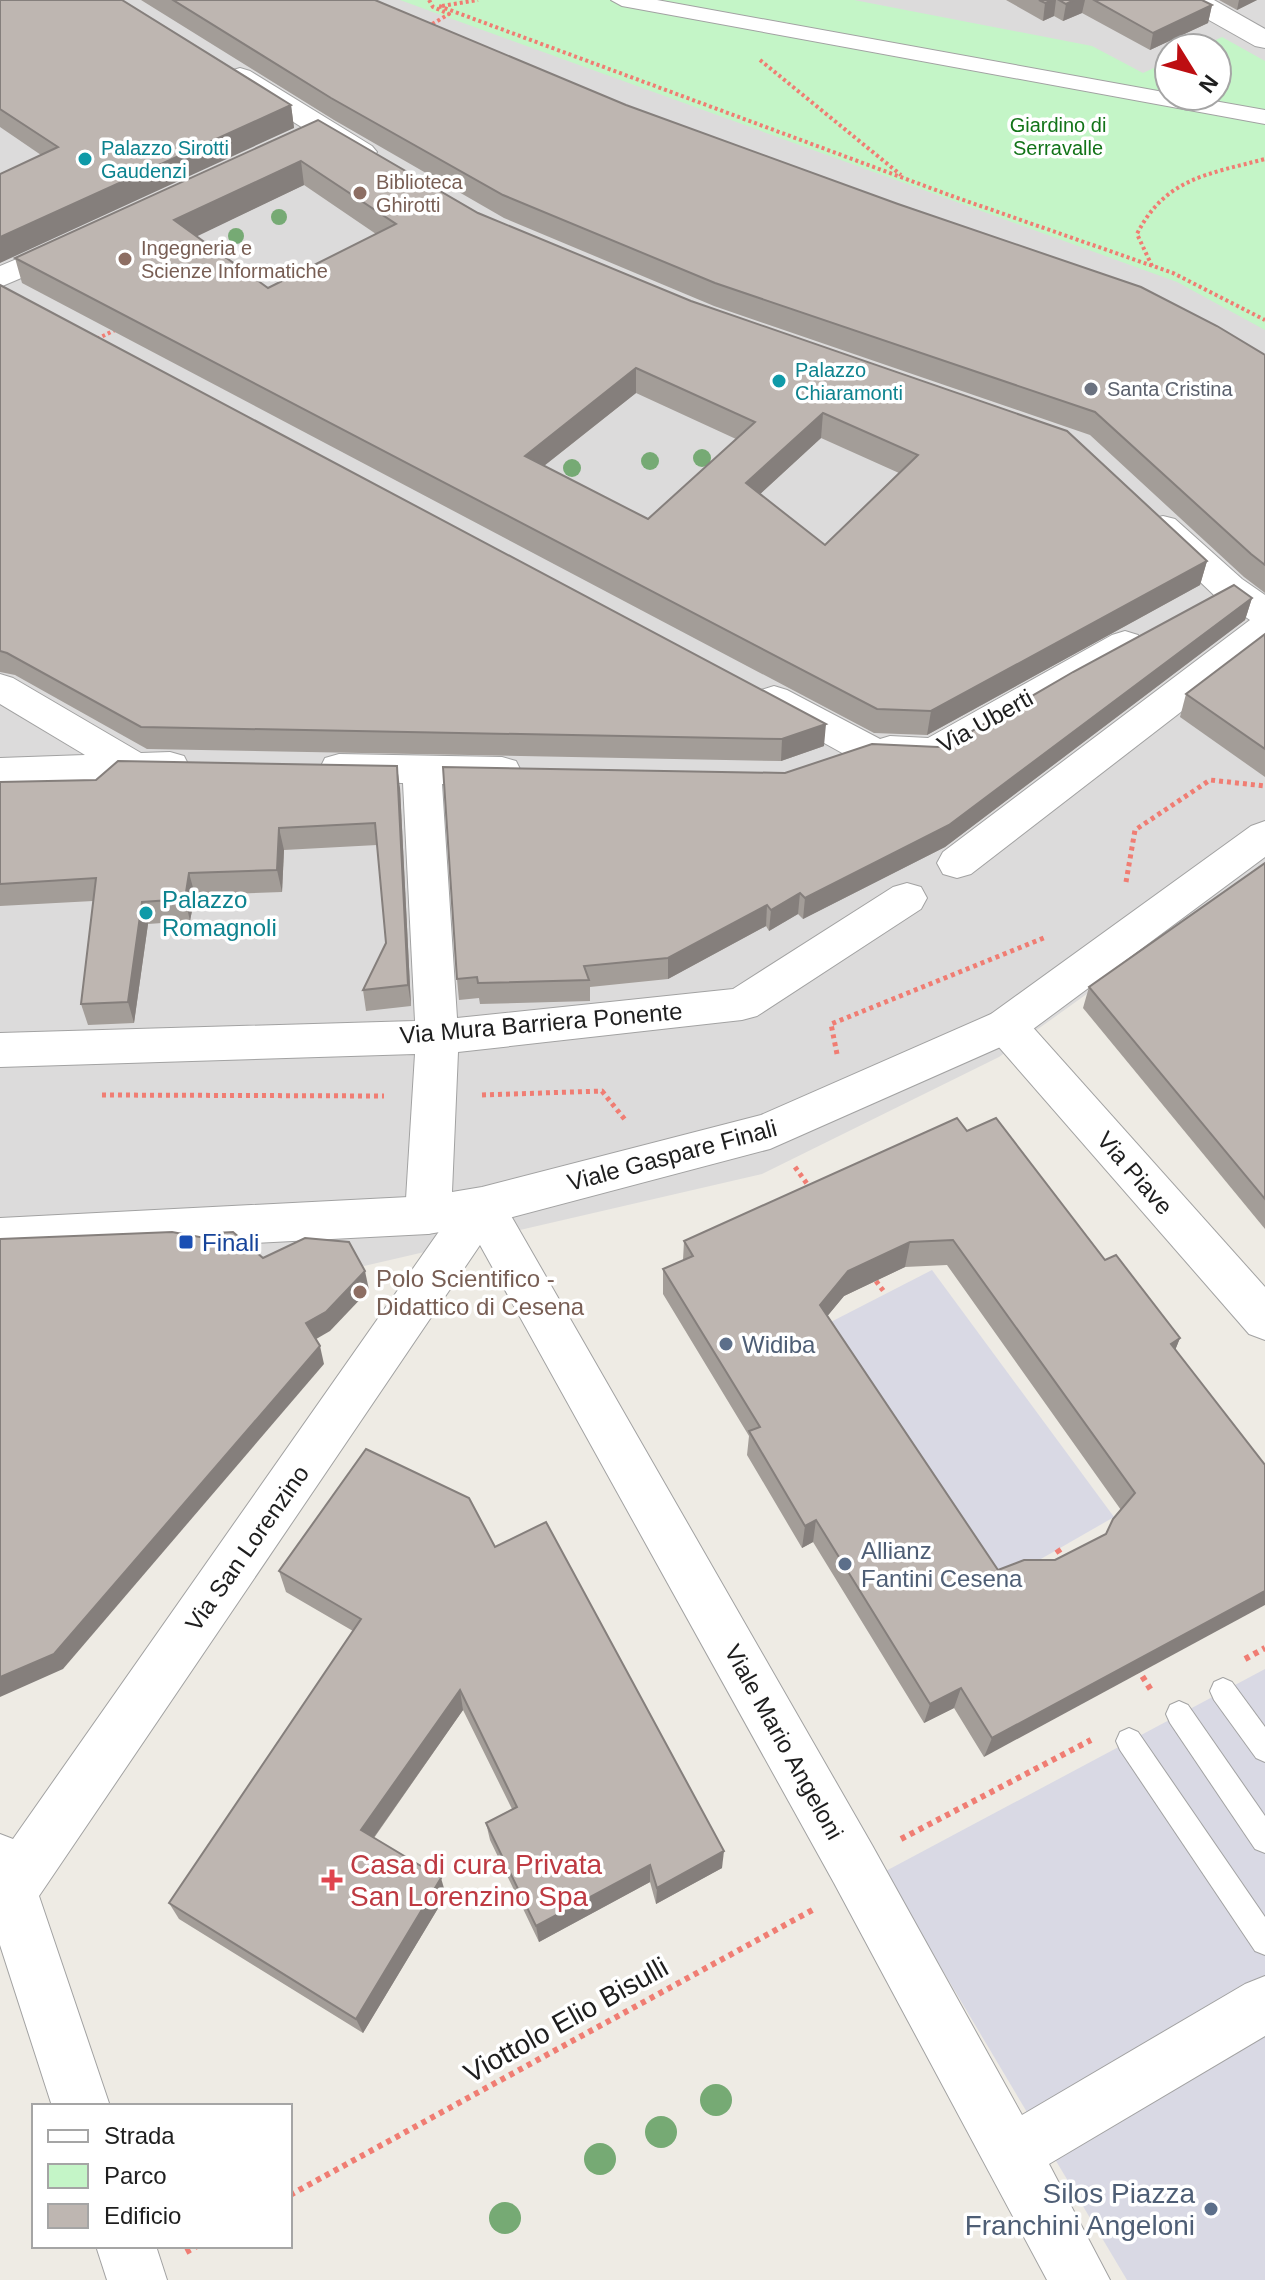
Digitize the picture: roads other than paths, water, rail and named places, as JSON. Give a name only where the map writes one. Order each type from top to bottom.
[{"type":"street","points":[[622,0],[1265,117]]},
{"type":"street","points":[[1194,0],[1265,40]]},
{"type":"street","points":[[219,64],[308,136],[388,167]]},
{"type":"street","points":[[0,278],[98,233]]},
{"type":"street","points":[[0,288],[112,332]]},
{"type":"street","points":[[1141,506],[1215,595],[1265,613]]},
{"type":"street","name":"Via Uberti","points":[[825,764],[867,749],[934,752],[1161,624]]},
{"type":"street","points":[[957,863],[1265,628]]},
{"type":"street","points":[[741,682],[867,749]]},
{"type":"street","points":[[0,687],[133,766]]},
{"type":"street","points":[[0,772],[133,766],[209,767]]},
{"type":"street","points":[[301,768],[532,772]]},
{"type":"street","points":[[422,769],[437,1037],[428,1215]]},
{"type":"street","name":"Viale Gaspare Finali","points":[[0,1237],[428,1215],[482,1206],[770,1131],[1006,1026],[1265,836]]},
{"type":"street","name":"Via Mura Barriera Ponente","points":[[0,1050],[437,1037],[742,1004],[907,898]]},
{"type":"street","name":"Via Piave","points":[[1006,1026],[1265,1320]]},
{"type":"street","name":"Viale Mario Angeloni","points":[[482,1206],[858,1873],[1080,2280]]},
{"type":"street","name":"Via San Lorenzino","points":[[6,1875],[482,1206]]},
{"type":"street","points":[[6,1875],[80,2104]]},
{"type":"street","points":[[1011,2154],[1265,2004]]},
{"type":"street","points":[[127,2248],[137,2280]]},
{"type":"lane","points":[[1223,1691],[1265,1749]]},
{"type":"lane","points":[[1179,1714],[1265,1839]]},
{"type":"lane","points":[[1117,1737],[1265,1941]]},
{"type":"place","name":"Palazzo Sirotti Gaudenzi","points":[[85,159]]},
{"type":"place","name":"Biblioteca Ghirotti","points":[[360,193]]},
{"type":"place","name":"Ingegneria e Scienze Informatiche","points":[[125,259]]},
{"type":"place","name":"Palazzo Chiaramonti","points":[[779,381]]},
{"type":"place","name":"Santa Cristina","points":[[1091,389]]},
{"type":"place","name":"Palazzo Romagnoli","points":[[146,913]]},
{"type":"place","name":"Finali","points":[[186,1242]]},
{"type":"place","name":"Polo Scientifico - Didattico di Cesena","points":[[360,1292]]},
{"type":"place","name":"Widiba","points":[[726,1344]]},
{"type":"place","name":"Allianz Fantini Cesena","points":[[845,1564]]},
{"type":"place","name":"Casa di cura Privata San Lorenzino Spa","points":[[332,1880]]},
{"type":"place","name":"Silos Piazza Franchini Angeloni","points":[[1211,2209]]},
{"type":"park label","name":"Giardino di Serravalle","points":[[1058,136]]}]
